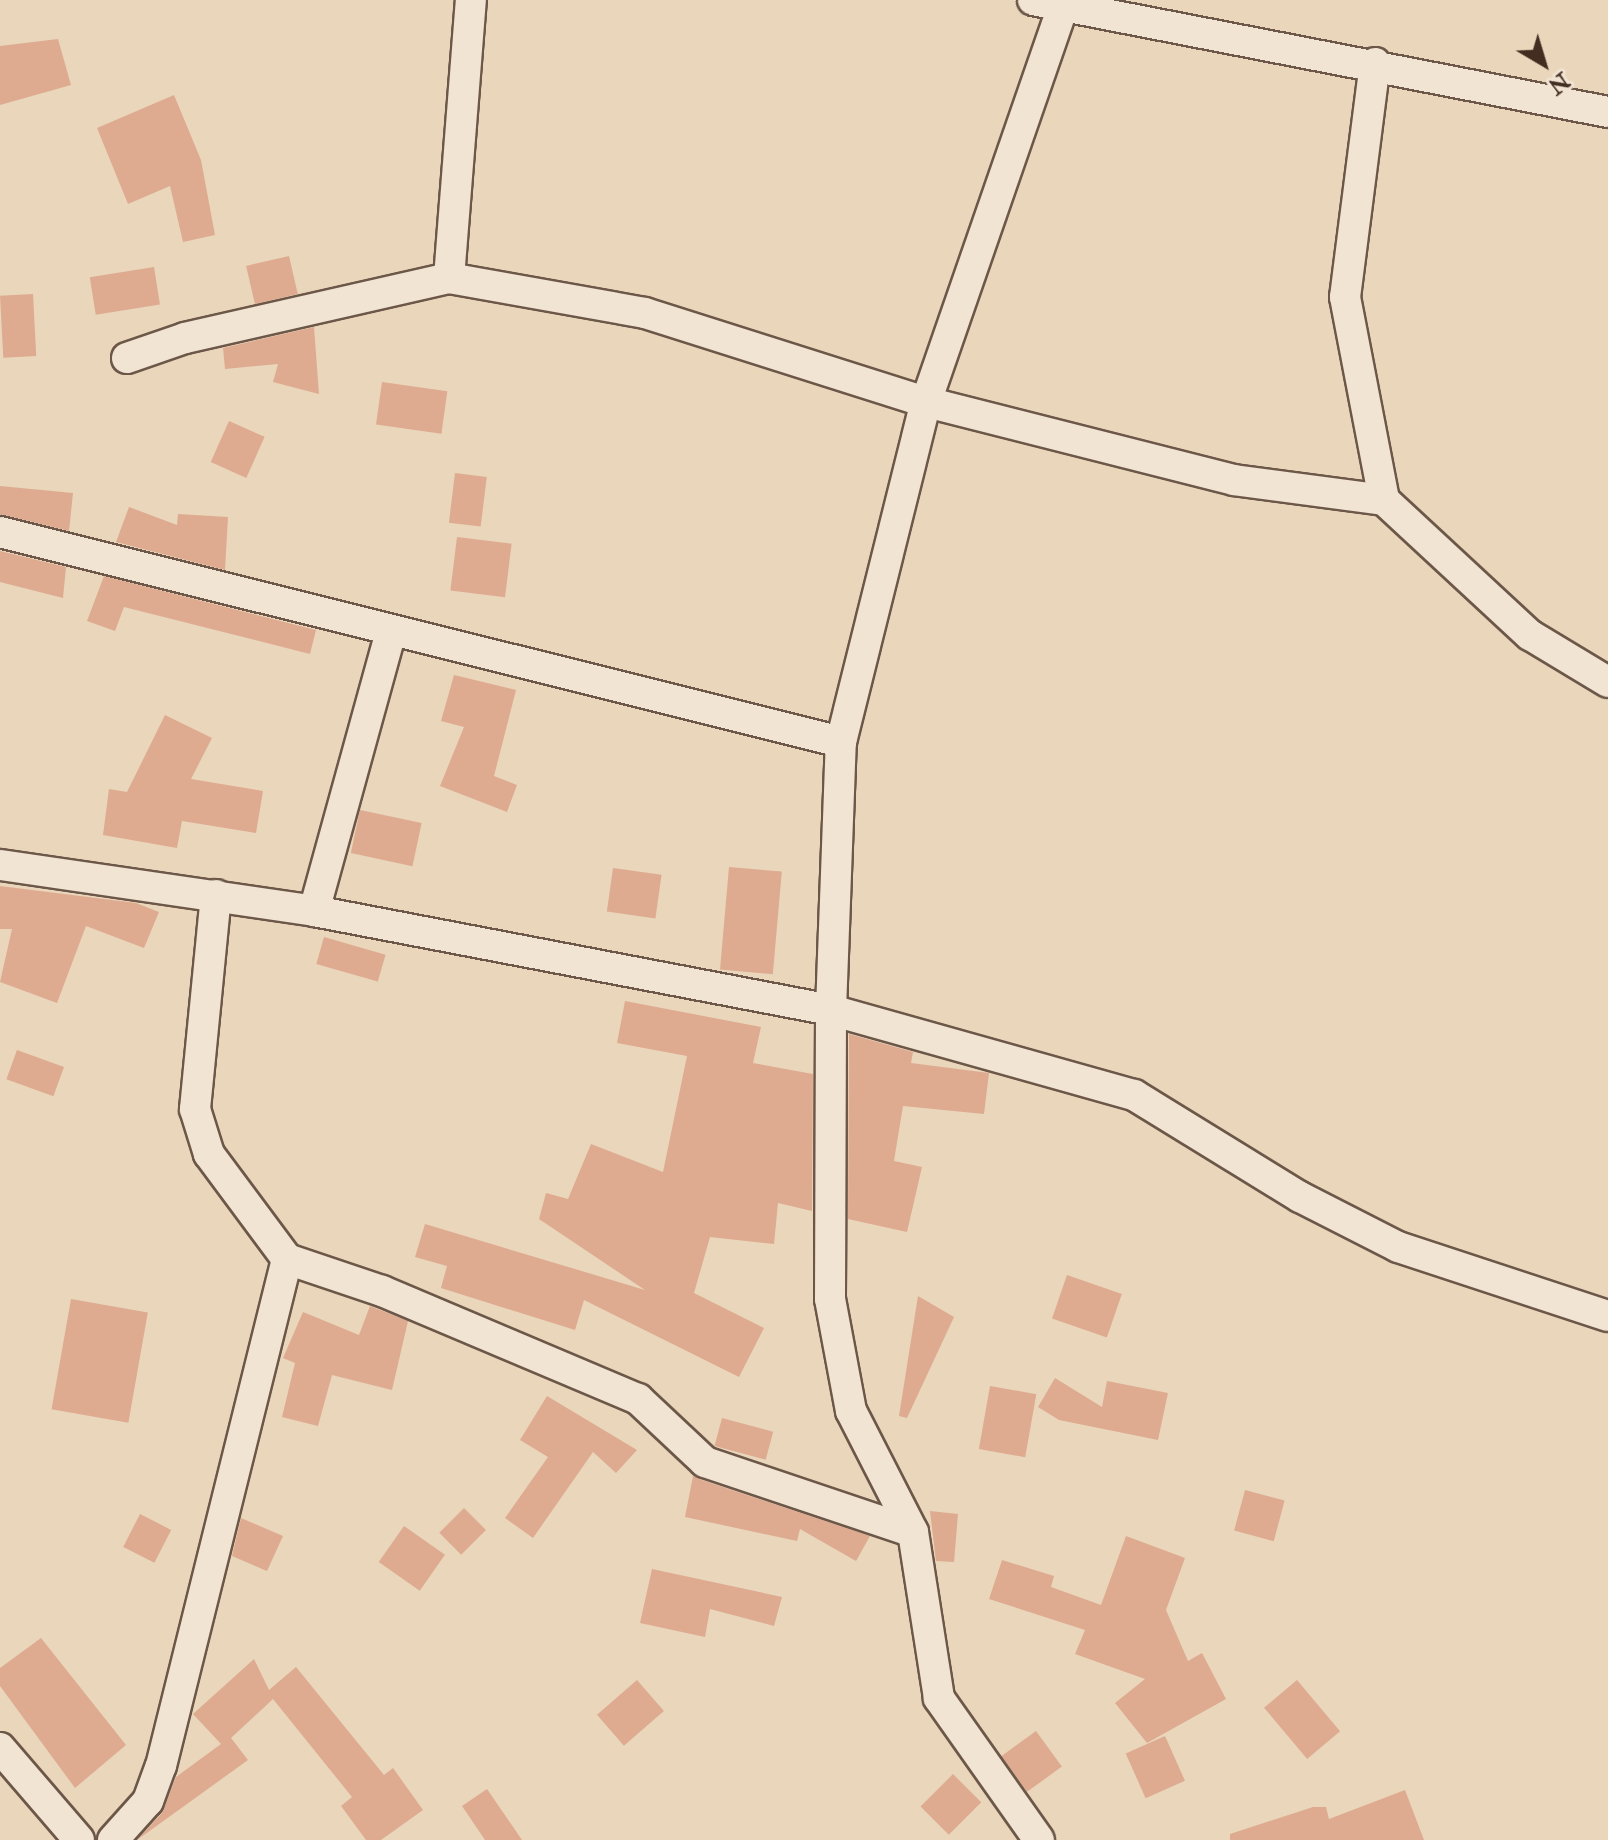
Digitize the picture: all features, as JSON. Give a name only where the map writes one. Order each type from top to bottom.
[{"type":"street","points":[[449,278],[471,0]]},
{"type":"street","points":[[1033,0],[1064,3],[1375,63],[1608,112]]},
{"type":"street","points":[[1039,1840],[939,1698],[913,1532],[851,1411],[830,1299],[831,1010],[841,742],[926,402],[1064,3]]},
{"type":"street","points":[[1375,63],[1345,297],[1384,500]]},
{"type":"street","points":[[127,358],[185,338],[449,278],[645,313],[926,402],[1234,480],[1384,500],[1530,635],[1608,682]]},
{"type":"street","points":[[0,532],[841,742]]},
{"type":"street","points":[[314,911],[391,632]]},
{"type":"street","points":[[0,865],[314,911],[831,1010],[1134,1095],[1300,1197],[1398,1247],[1608,1316]]},
{"type":"street","points":[[216,895],[195,1109],[209,1154],[287,1259],[382,1291],[638,1399],[705,1462],[913,1532]]},
{"type":"street","points":[[113,1840],[148,1801],[161,1766],[287,1259]]},
{"type":"street","points":[[0,1748],[79,1840]]},
{"type":"building","points":[[58,39],[71,85],[0,105],[0,46]]},
{"type":"building","points":[[174,95],[201,160],[215,235],[183,242],[170,186],[128,204],[97,128]]},
{"type":"building","points":[[289,256],[298,294],[255,304],[246,266]]},
{"type":"building","points":[[154,267],[160,305],[96,315],[90,277]]},
{"type":"building","points":[[33,294],[36,356],[3,358],[0,296]]},
{"type":"building","points":[[314,327],[319,394],[273,382],[278,364],[225,369],[223,348]]},
{"type":"building","points":[[382,382],[447,391],[441,434],[376,425]]},
{"type":"building","points":[[229,421],[265,437],[246,478],[211,462]]},
{"type":"building","points":[[455,473],[487,477],[481,527],[449,523]]},
{"type":"building","points":[[0,486],[73,493],[69,531],[0,514]]},
{"type":"building","points":[[129,507],[177,525],[178,514],[228,517],[225,570],[116,542]]},
{"type":"building","points":[[457,537],[512,544],[505,597],[450,591]]},
{"type":"building","points":[[0,551],[66,567],[63,598],[0,582]]},
{"type":"building","points":[[104,576],[316,630],[310,654],[124,607],[115,631],[87,621]]},
{"type":"building","points":[[454,675],[516,690],[494,776],[517,785],[507,812],[440,786],[464,727],[441,721]]},
{"type":"building","points":[[165,715],[212,738],[191,779],[263,791],[256,833],[182,821],[177,848],[103,835],[109,789],[127,792]]},
{"type":"building","points":[[360,810],[422,823],[412,866],[351,853]]},
{"type":"building","points":[[729,867],[782,872],[773,974],[720,970]]},
{"type":"building","points":[[613,868],[662,875],[655,918],[607,912]]},
{"type":"building","points":[[0,886],[136,903],[159,912],[144,948],[86,926],[57,1003],[0,982],[12,929],[0,929]]},
{"type":"building","points":[[324,937],[386,955],[378,982],[316,964]]},
{"type":"building","points":[[625,1001],[761,1027],[753,1063],[813,1074],[812,1211],[778,1203],[774,1244],[710,1237],[694,1293],[764,1328],[739,1377],[584,1300],[575,1330],[441,1288],[447,1266],[415,1257],[425,1224],[645,1290],[539,1219],[546,1193],[568,1199],[591,1144],[663,1172],[687,1056],[617,1043]]},
{"type":"building","points":[[849,1034],[913,1052],[911,1063],[989,1073],[984,1114],[903,1106],[894,1161],[922,1167],[907,1232],[848,1219]]},
{"type":"building","points":[[17,1050],[64,1067],[53,1096],[6,1079]]},
{"type":"building","points":[[1067,1275],[1122,1294],[1107,1337],[1052,1318]]},
{"type":"building","points":[[918,1296],[954,1317],[907,1418],[899,1416]]},
{"type":"building","points":[[71,1299],[148,1313],[128,1423],[52,1409]]},
{"type":"building","points":[[370,1306],[408,1321],[392,1390],[332,1375],[318,1426],[282,1417],[295,1363],[283,1358],[303,1312],[359,1335]]},
{"type":"building","points":[[1055,1378],[1102,1407],[1107,1381],[1168,1393],[1158,1440],[1059,1420],[1038,1407]]},
{"type":"building","points":[[990,1386],[1036,1394],[1025,1457],[979,1449]]},
{"type":"building","points":[[547,1396],[637,1450],[616,1473],[593,1452],[533,1538],[505,1518],[548,1457],[520,1440]]},
{"type":"building","points":[[722,1418],[773,1432],[766,1460],[714,1446]]},
{"type":"building","points":[[693,1476],[870,1536],[856,1561],[800,1529],[797,1541],[685,1517]]},
{"type":"building","points":[[1245,1490],[1285,1501],[1274,1541],[1234,1531]]},
{"type":"building","points":[[464,1508],[486,1530],[461,1555],[439,1533]]},
{"type":"building","points":[[930,1511],[958,1514],[954,1562],[936,1561]]},
{"type":"building","points":[[140,1514],[171,1530],[154,1563],[123,1547]]},
{"type":"building","points":[[241,1518],[283,1536],[267,1571],[232,1556]]},
{"type":"building","points":[[404,1526],[445,1555],[420,1591],[379,1562]]},
{"type":"building","points":[[1126,1536],[1185,1558],[1166,1610],[1188,1661],[1202,1653],[1226,1699],[1147,1743],[1115,1703],[1145,1679],[1075,1654],[1085,1630],[989,1599],[1002,1560],[1054,1576],[1051,1587],[1101,1605]]},
{"type":"building","points":[[652,1569],[782,1597],[774,1626],[710,1609],[705,1637],[640,1623]]},
{"type":"building","points":[[41,1638],[126,1745],[75,1788],[0,1686],[0,1668]]},
{"type":"building","points":[[254,1659],[269,1690],[296,1667],[384,1775],[393,1768],[423,1810],[381,1840],[366,1840],[341,1806],[352,1797],[273,1699],[231,1738],[248,1760],[137,1840],[162,1813],[176,1777],[221,1744],[193,1714]]},
{"type":"building","points":[[637,1680],[664,1711],[624,1746],[597,1715]]},
{"type":"building","points":[[1297,1680],[1340,1731],[1307,1759],[1264,1708]]},
{"type":"building","points":[[1036,1731],[1062,1767],[1027,1792],[1001,1756]]},
{"type":"building","points":[[1165,1736],[1185,1781],[1146,1798],[1126,1753]]},
{"type":"building","points":[[953,1774],[981,1802],[949,1835],[920,1807]]},
{"type":"building","points":[[487,1789],[522,1840],[485,1840],[462,1806]]},
{"type":"building","points":[[1405,1790],[1424,1840],[1230,1840],[1230,1834],[1313,1807],[1326,1807],[1329,1819]]}]
